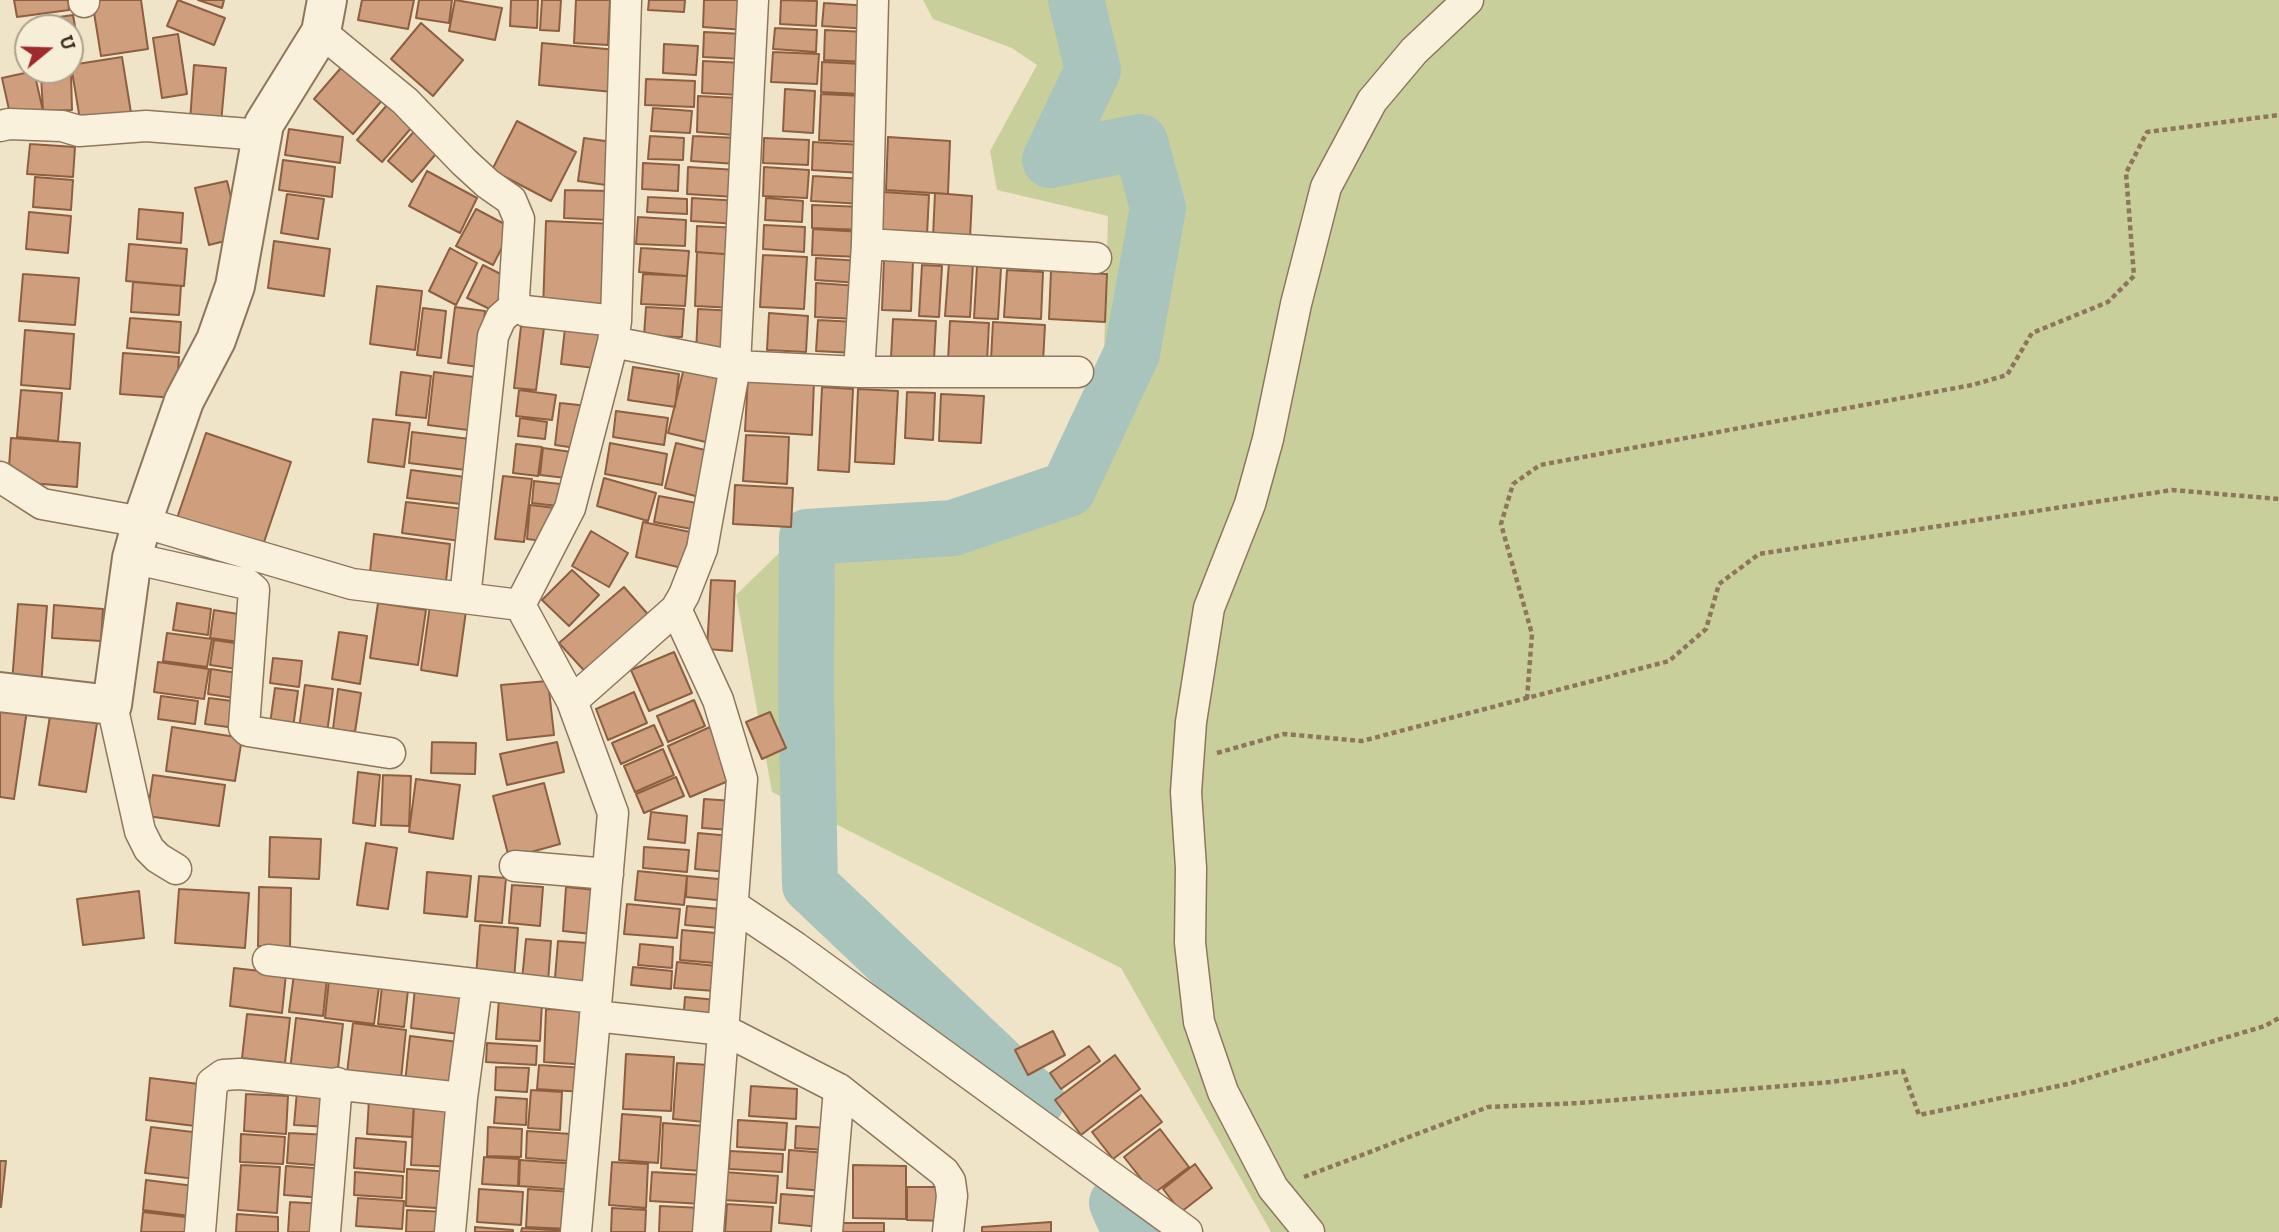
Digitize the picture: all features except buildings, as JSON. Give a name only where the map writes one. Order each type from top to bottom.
[{"type":"street","points":[[520,604],[570,508],[615,332],[626,0]]},
{"type":"street","points":[[572,701],[676,609],[702,549],[735,366],[753,0]]},
{"type":"street","points":[[859,372],[867,244],[873,0]]},
{"type":"street","points":[[1309,1232],[1273,1188],[1223,1092],[1199,1022],[1190,943],[1191,868],[1186,792],[1191,722],[1209,608],[1250,504],[1268,439],[1296,304],[1326,187],[1371,101],[1414,51],[1468,0]]},
{"type":"street","points":[[176,869],[149,849],[140,831],[112,705],[132,558],[184,401],[216,340],[235,286],[264,124],[324,16],[464,162],[511,201],[519,219],[514,298],[516,305],[525,311],[615,332],[735,366],[859,372],[1078,372]]},
{"type":"street","points":[[0,126],[62,126],[79,131],[146,126],[262,135]]},
{"type":"street","points":[[867,244],[1096,258]]},
{"type":"street","points":[[465,598],[474,494],[493,336],[501,318],[516,305]]},
{"type":"street","points":[[0,477],[42,504],[142,522],[352,584],[520,604]]},
{"type":"street","points":[[132,558],[247,583],[254,590],[244,727],[248,731],[390,753]]},
{"type":"street","points":[[520,604],[572,701],[613,814],[576,1232]]},
{"type":"street","points":[[676,609],[718,700],[742,779],[708,1232]]},
{"type":"street","points":[[0,692],[112,705]]},
{"type":"street","points":[[515,866],[608,874]]},
{"type":"street","points":[[734,906],[795,947],[1187,1232]]},
{"type":"street","points":[[268,960],[477,985],[724,1030],[839,1089],[944,1172],[950,1181],[952,1196],[948,1232]]},
{"type":"street","points":[[450,1232],[462,1098],[477,985]]},
{"type":"street","points":[[200,1232],[212,1083],[223,1075],[240,1074],[337,1083],[462,1098]]},
{"type":"street","points":[[325,1232],[337,1083]]},
{"type":"street","points":[[827,1232],[839,1089]]},
{"type":"path","points":[[1527,699],[1532,634],[1502,524],[1513,484],[1540,465],[1972,385],[2007,375],[2032,333],[2108,302],[2134,276],[2126,173],[2147,132],[2279,115]]},
{"type":"path","points":[[1188,762],[1284,734],[1362,741],[1670,661],[1706,629],[1719,584],[1759,554],[2172,491],[2279,499]]},
{"type":"path","points":[[1273,1188],[1488,1107],[1818,1083],[1902,1071],[1919,1115],[2068,1084],[2265,1026],[2279,1018]]},
{"type":"green space","points":[[923,0],[2279,0],[2279,1232],[1271,1232],[1121,968],[772,792],[736,595],[813,520],[915,514],[1044,482],[1104,354],[1108,216],[997,190],[990,151],[1037,65],[1012,48],[933,19]]},
{"type":"waterway","points":[[1037,1100],[810,885],[806,688],[807,537],[953,528],[1068,489],[1132,353],[1158,208],[1140,142],[1050,160],[1093,70],[1076,0]]},
{"type":"waterway","points":[[1117,1203],[1130,1232]]}]
